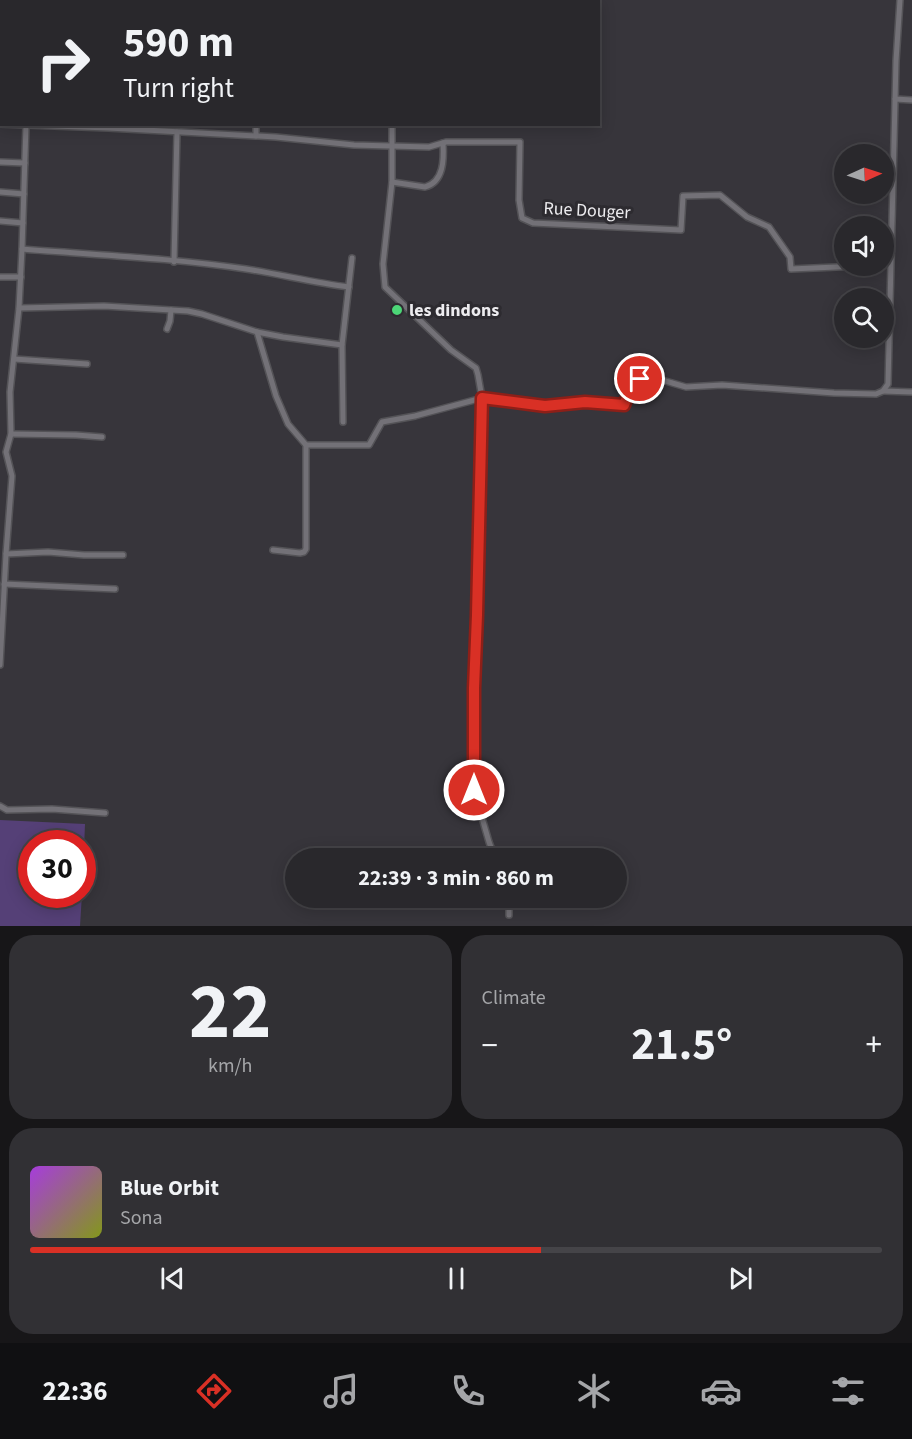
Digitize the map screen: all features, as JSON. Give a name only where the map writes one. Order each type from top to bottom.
[{"type":"street","points":[[883,391],[888,384],[895,99],[900,0]]},
{"type":"street","points":[[895,99],[912,100]]},
{"type":"street","points":[[0,665],[12,476],[3,452],[11,434],[9,392],[21,278],[26,126]]},
{"type":"street","name":"Rue Douger","points":[[108,126],[354,145],[429,147],[443,143],[520,142],[519,200],[522,218],[533,223],[681,230],[683,196],[720,195],[747,217],[768,227],[790,257],[791,269],[834,267]]},
{"type":"street","points":[[256,126],[256,136]]},
{"type":"street","points":[[392,126],[392,182],[383,264],[385,287],[451,350],[476,368],[482,398],[474,688],[474,790],[491,848]]},
{"type":"street","points":[[174,262],[177,132]]},
{"type":"street","points":[[392,182],[430,186],[443,166],[443,143]]},
{"type":"street","points":[[0,162],[25,163]]},
{"type":"street","points":[[0,192],[24,194]]},
{"type":"street","points":[[0,221],[23,223]]},
{"type":"street","points":[[22,249],[246,269],[349,287]]},
{"type":"street","points":[[343,422],[342,345],[352,258]]},
{"type":"street","points":[[0,277],[21,278]]},
{"type":"street","points":[[19,308],[104,306],[171,310],[202,314],[257,332],[342,345]]},
{"type":"street","points":[[167,329],[171,310]]},
{"type":"street","points":[[257,332],[284,415],[288,424],[306,445],[306,549],[300,553],[273,550]]},
{"type":"street","points":[[14,359],[87,364]]},
{"type":"street","points":[[306,445],[369,445],[382,422],[415,416],[482,398],[545,406],[585,402],[624,405],[633,383],[640,379],[662,380],[686,387],[722,386],[876,394],[883,391],[912,392]]},
{"type":"street","points":[[11,434],[102,437]]},
{"type":"street","points":[[6,554],[48,552],[123,555]]},
{"type":"street","points":[[4,584],[114,589]]},
{"type":"street","points":[[0,806],[7,810],[52,809],[105,813]]},
{"type":"street","points":[[509,908],[509,915]]},
{"type":"shaded area","points":[[0,820],[85,824],[85,830],[18,830],[18,908],[81,908],[80,926],[0,926]]},
{"type":"place","name":"les dindons","points":[[397,310]]},
{"type":"route","points":[[474,790],[474,688],[482,398],[545,406],[585,402],[624,405],[633,383],[640,379]]}]
